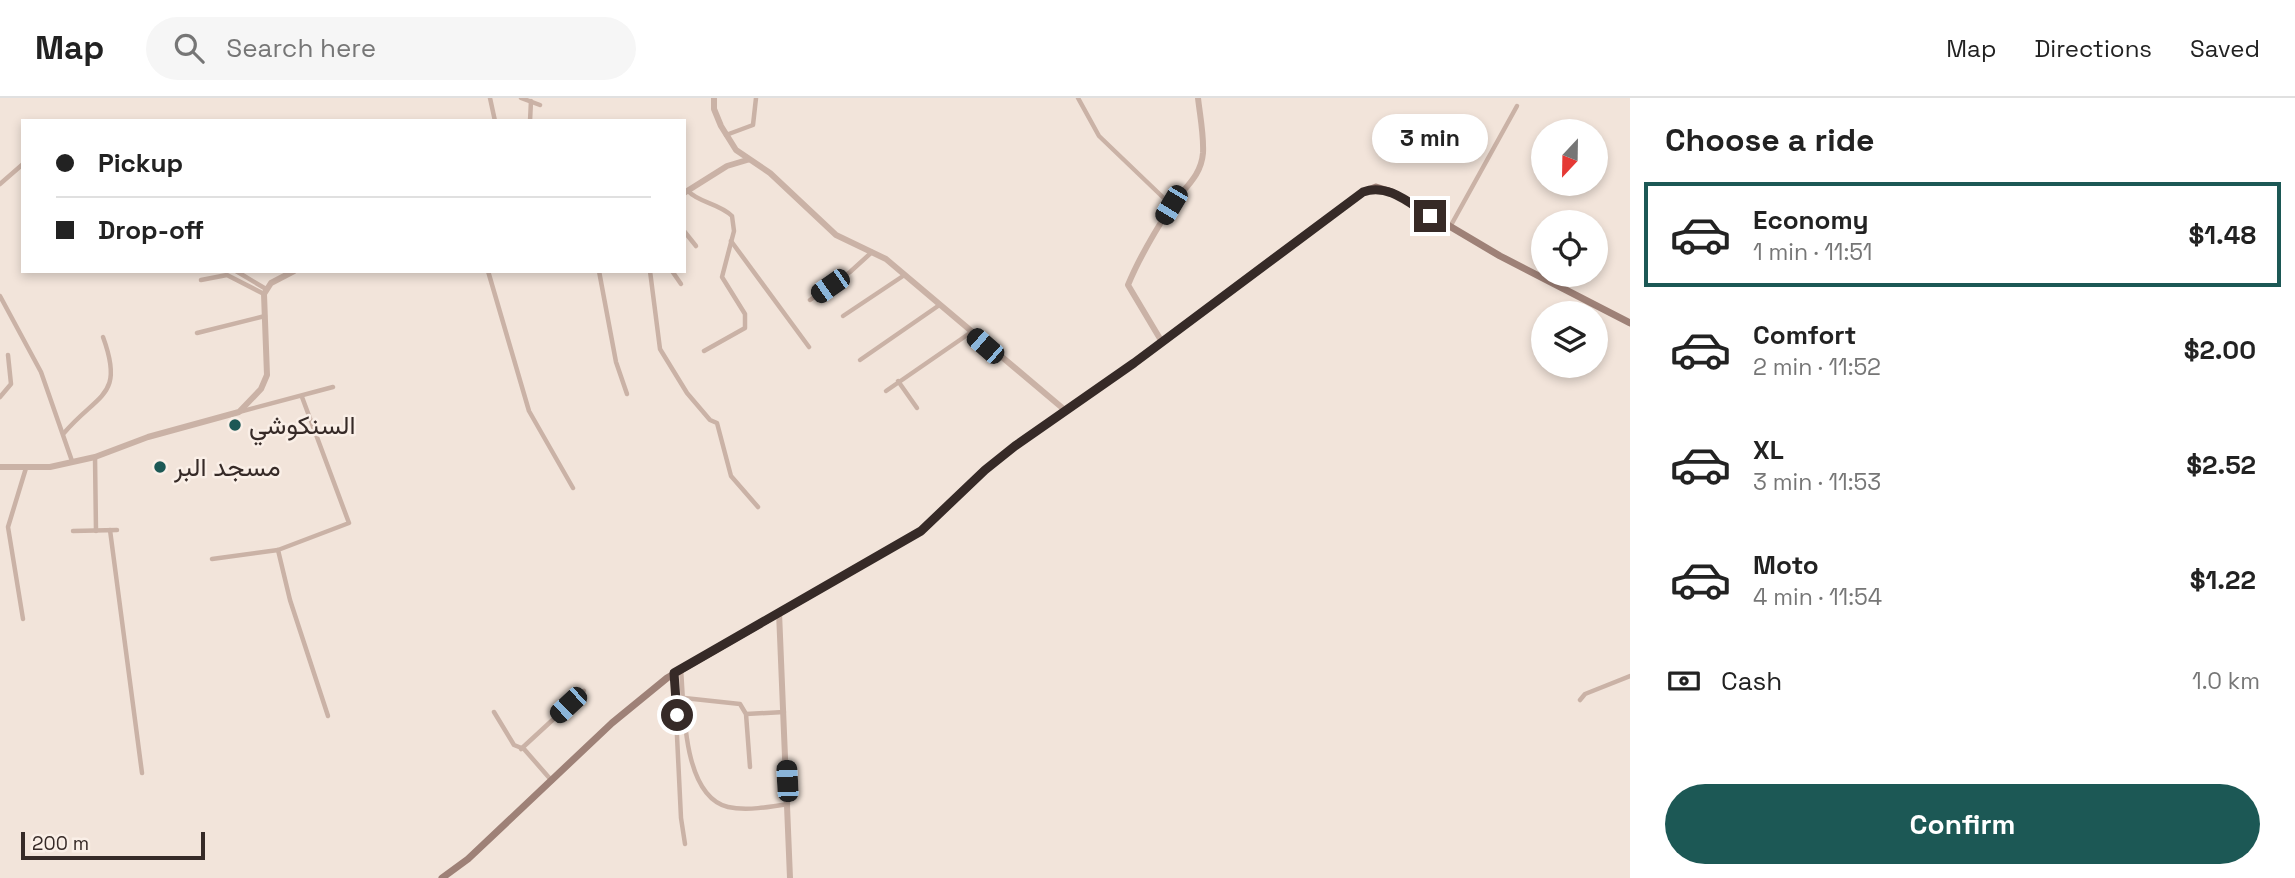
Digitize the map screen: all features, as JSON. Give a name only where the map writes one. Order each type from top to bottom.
[{"type":"main road","points":[[442,878],[468,859],[612,723],[677,671],[921,531],[985,470],[1363,192],[1376,187],[1392,192],[1450,227],[1630,323]]},
{"type":"street","points":[[490,98],[495,119]]},
{"type":"street","points":[[521,98],[540,105]]},
{"type":"street","points":[[713,98],[714,109],[726,135],[747,160],[770,173],[836,235],[872,251],[1066,411]]},
{"type":"street","points":[[726,135],[753,125],[756,98]]},
{"type":"street","points":[[1078,98],[1099,136],[1171,205]]},
{"type":"street","points":[[1162,342],[1128,285],[1136,264],[1171,205],[1191,184],[1203,153],[1199,98]]},
{"type":"street","points":[[530,119],[531,100]]},
{"type":"street","points":[[1450,227],[1517,106]]},
{"type":"street","points":[[704,351],[745,328],[745,314],[722,277],[734,231],[732,215],[719,206],[686,192],[727,166],[747,160]]},
{"type":"street","points":[[0,184],[21,166]]},
{"type":"street","points":[[686,234],[696,246]]},
{"type":"street","points":[[731,241],[809,347]]},
{"type":"street","points":[[810,300],[850,272],[872,251]]},
{"type":"street","points":[[239,273],[265,291]]},
{"type":"street","points":[[239,412],[261,389],[267,375],[265,291],[274,280],[290,273]]},
{"type":"street","points":[[489,273],[528,411],[573,488]]},
{"type":"street","points":[[599,273],[616,362],[627,394]]},
{"type":"street","points":[[650,273],[660,349],[687,393],[710,420],[717,423],[731,476],[758,507]]},
{"type":"street","points":[[673,273],[681,284]]},
{"type":"street","points":[[201,280],[227,275],[265,291]]},
{"type":"street","points":[[844,316],[903,276]]},
{"type":"street","points":[[0,296],[41,372],[72,461]]},
{"type":"street","points":[[860,359],[938,306]]},
{"type":"street","points":[[197,333],[265,316]]},
{"type":"street","points":[[886,391],[970,333]]},
{"type":"street","points":[[64,433],[101,397],[111,380],[112,364],[103,337]]},
{"type":"street","points":[[0,397],[11,384],[8,355]]},
{"type":"street","points":[[898,381],[917,408]]},
{"type":"street","points":[[0,467],[50,467],[95,457],[148,437],[332,387]]},
{"type":"street","points":[[212,559],[278,550],[349,523],[302,397]]},
{"type":"street","points":[[95,457],[96,531]]},
{"type":"street","points":[[23,619],[8,534],[15,498],[26,468]]},
{"type":"street","points":[[110,530],[142,773]]},
{"type":"street","points":[[73,531],[117,530]]},
{"type":"street","points":[[0,533],[8,534]]},
{"type":"street","points":[[278,550],[290,600],[328,716]]},
{"type":"street","points":[[779,612],[790,878]]},
{"type":"street","points":[[677,671],[681,818],[685,844]]},
{"type":"street","points":[[677,671],[684,700],[685,744],[690,759],[716,802],[727,807],[742,808],[788,804]]},
{"type":"street","points":[[1580,700],[1585,694],[1630,676]]},
{"type":"street","points":[[521,749],[583,691]]},
{"type":"street","points":[[676,697],[684,700],[740,704],[746,714],[750,766]]},
{"type":"street","points":[[494,712],[514,745],[552,780]]},
{"type":"street","points":[[746,714],[783,712]]},
{"type":"place","name":"السنكوشي","points":[[235,425]]},
{"type":"place","name":"مسجد البر","points":[[160,467]]},
{"type":"route","points":[[677,715],[674,673],[921,531],[985,470],[1015,446],[1134,363],[1363,192],[1376,187],[1392,192],[1430,216]]}]
